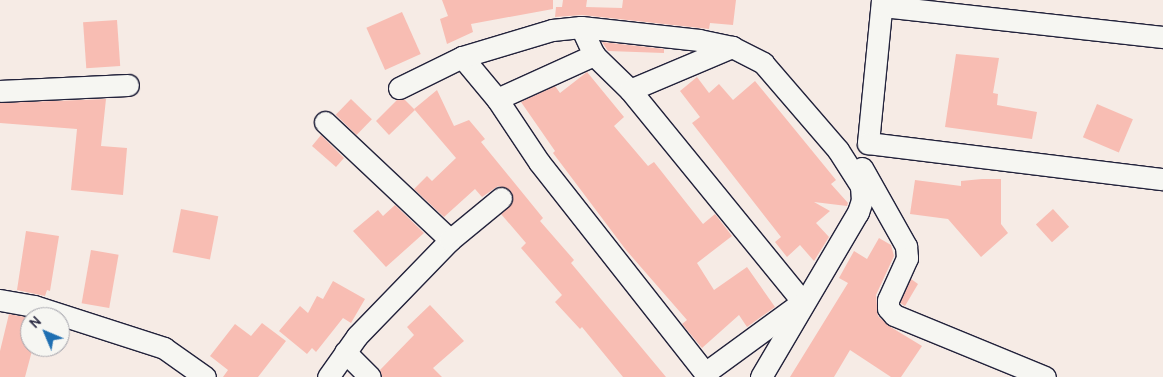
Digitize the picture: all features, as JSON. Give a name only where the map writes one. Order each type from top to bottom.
[{"type":"street","points":[[1163,37],[882,3],[868,143],[1163,179]]},
{"type":"street","points":[[581,27],[594,56],[630,90],[803,302]]},
{"type":"street","points":[[399,88],[462,58],[552,30],[581,27],[699,40],[732,46],[763,63],[838,150],[861,186],[862,200],[858,212],[803,302],[761,377]]},
{"type":"street","points":[[630,90],[732,46]]},
{"type":"street","points":[[496,99],[594,56]]},
{"type":"street","points":[[462,58],[496,99],[539,162],[706,375],[803,302]]},
{"type":"street","points":[[0,92],[128,85]]},
{"type":"street","points":[[325,122],[450,240]]},
{"type":"street","points":[[838,150],[860,165],[906,246],[907,258],[888,300],[888,308],[894,315],[1045,377]]},
{"type":"street","points":[[328,377],[345,352],[450,240],[501,198]]},
{"type":"street","points":[[0,300],[34,306],[164,348],[204,377]]},
{"type":"street","points":[[345,352],[370,377]]},
{"type":"building","points":[[442,0],[553,0],[553,9],[471,24],[473,32],[447,44],[440,19],[448,16]]},
{"type":"building","points":[[563,0],[587,0],[586,7],[622,8],[623,0],[736,0],[733,25],[710,23],[709,29],[582,15],[555,17],[556,7],[562,7]]},
{"type":"building","points":[[402,12],[421,54],[385,70],[366,28]]},
{"type":"building","points":[[117,20],[120,66],[86,68],[83,22]]},
{"type":"building","points":[[602,42],[664,49],[664,53],[608,51]]},
{"type":"building","points":[[956,54],[999,58],[993,93],[998,94],[997,105],[1037,112],[1032,139],[945,127]]},
{"type":"building","points":[[587,72],[624,117],[614,126],[648,166],[654,162],[703,224],[715,214],[732,236],[697,263],[714,290],[747,267],[775,307],[747,327],[739,315],[702,348],[682,324],[687,320],[626,250],[553,153],[555,151],[521,102],[555,86],[560,93]]},
{"type":"building","points":[[697,77],[709,93],[719,84],[733,100],[755,81],[836,180],[831,184],[848,203],[847,206],[814,202],[830,211],[816,223],[829,237],[814,261],[800,245],[787,257],[775,242],[781,237],[692,123],[700,117],[680,91]]},
{"type":"building","points":[[437,90],[454,126],[469,120],[485,139],[481,142],[543,218],[540,221],[574,260],[571,263],[666,377],[623,377],[582,327],[580,329],[555,302],[562,295],[521,248],[526,243],[501,214],[512,203],[510,190],[498,186],[482,197],[475,189],[444,217],[414,189],[427,176],[432,181],[456,158],[414,109]]},
{"type":"building","points":[[106,99],[101,146],[127,148],[123,195],[71,190],[77,129],[0,123],[0,103]]},
{"type":"building","points":[[351,99],[372,119],[357,135],[336,115]]},
{"type":"building","points":[[404,99],[415,110],[389,135],[376,121],[397,100]]},
{"type":"building","points":[[1097,104],[1133,119],[1119,152],[1083,137]]},
{"type":"building","points":[[321,135],[344,158],[336,167],[312,146]]},
{"type":"building","points":[[1001,179],[1001,224],[1008,233],[981,257],[948,219],[910,214],[915,180],[961,186],[961,181]]},
{"type":"building","points":[[395,205],[424,233],[386,267],[353,231],[378,210],[383,216]]},
{"type":"building","points":[[181,209],[218,216],[210,259],[173,252]]},
{"type":"building","points":[[1053,209],[1069,227],[1052,242],[1036,224]]},
{"type":"building","points":[[26,231],[59,236],[50,291],[47,290],[45,296],[17,290]]},
{"type":"building","points":[[879,238],[891,245],[894,256],[876,295],[878,316],[889,326],[922,346],[901,377],[891,377],[850,350],[834,377],[790,377],[848,283],[839,278],[854,251],[867,259]]},
{"type":"building","points":[[91,250],[119,255],[109,308],[82,303]]},
{"type":"building","points":[[911,279],[918,284],[905,306],[900,303]]},
{"type":"building","points":[[333,281],[365,299],[351,323],[343,318],[316,352],[312,348],[307,354],[279,331],[300,306],[308,313],[317,296],[323,299]]},
{"type":"building","points":[[430,305],[464,341],[433,368],[442,377],[382,377],[380,370],[414,335],[407,327]]},
{"type":"building","points":[[9,314],[20,316],[20,357],[30,357],[25,377],[0,377],[0,351]]},
{"type":"building","points":[[262,323],[286,341],[258,377],[223,377],[228,370],[210,356],[235,324],[251,336]]}]
